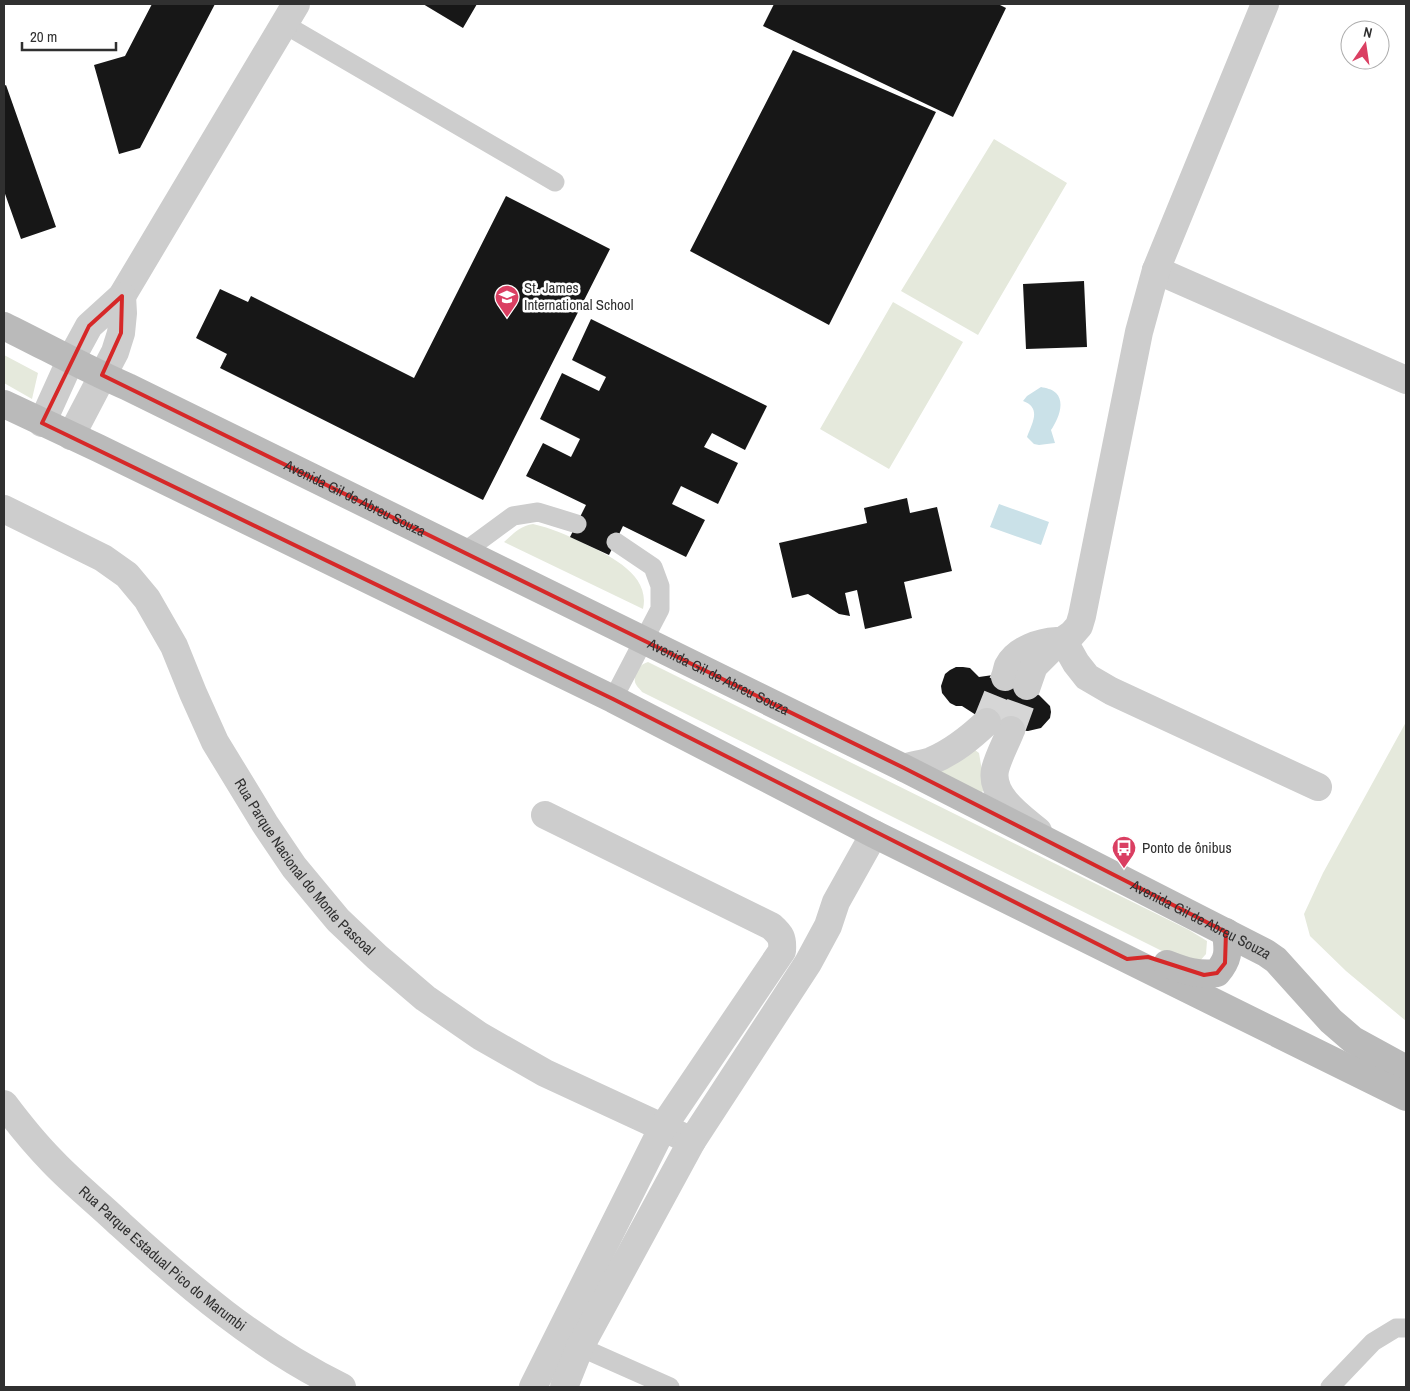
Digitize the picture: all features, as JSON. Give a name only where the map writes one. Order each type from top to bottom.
[{"type":"street","points":[[1016,682],[1079,626],[1139,332],[1156,270],[1265,4]]},
{"type":"street","points":[[42,422],[71,359],[89,326],[122,296],[290,14]]},
{"type":"street","points":[[1156,270],[1406,380]]},
{"type":"street","points":[[71,436],[115,352],[121,333],[122,296]]},
{"type":"street","name":"Avenida Gil de Abreu Souza","points":[[4,326],[102,376],[128,387],[904,768],[1226,932],[1276,960],[1331,1021],[1353,1040],[1406,1069]]},
{"type":"street","points":[[4,404],[613,699],[874,834],[1406,1097]]},
{"type":"street","name":"Rua Parque Nacional do Monte Pascoal","points":[[4,509],[102,558],[127,576],[147,599],[174,646],[215,742],[265,824],[294,867],[338,920],[377,957],[425,998],[480,1036],[545,1073],[692,1141]]},
{"type":"street","points":[[1063,640],[1076,663],[1087,677],[1111,691],[1318,787]]},
{"type":"street","points":[[904,768],[930,761],[999,726],[995,771],[996,785],[1003,799],[1017,814],[1053,843]]},
{"type":"street","points":[[533,1387],[663,1127],[782,951],[783,941],[771,926],[545,815]]},
{"type":"street","points":[[564,1387],[580,1348],[692,1141],[808,964],[828,926],[836,902],[874,834]]},
{"type":"street","points":[[1127,958],[1148,957],[1185,971],[1204,975],[1217,973],[1225,963],[1228,950],[1226,932]]},
{"type":"street","name":"Rua Parque Estadual Pico do Marumbi","points":[[4,1104],[22,1128],[53,1162],[183,1281],[286,1356],[342,1387]]},
{"type":"lane","points":[[290,14],[555,182]]},
{"type":"lane","points":[[464,552],[513,516],[538,512],[577,524]]},
{"type":"lane","points":[[613,699],[660,610],[660,586],[653,567],[616,542]]},
{"type":"lane","points":[[1330,1387],[1373,1342],[1396,1328],[1406,1328]]},
{"type":"lane","points":[[580,1348],[670,1387]]},
{"type":"highlighted area","points":[[122,296],[121,333],[102,375],[904,768],[1226,932],[1225,963],[1217,973],[1204,975],[1148,957],[1127,959],[613,699],[42,423],[89,326]]},
{"type":"shaded area","points":[[994,139],[1067,183],[978,335],[901,291]]},
{"type":"shaded area","points":[[893,302],[963,342],[889,469],[820,429]]},
{"type":"shaded area","points":[[4,355],[38,373],[32,399],[4,383]]},
{"type":"shaded area","points":[[533,524],[571,537],[604,553],[625,567],[641,586],[644,597],[643,609],[504,542],[520,528]]},
{"type":"shaded area","points":[[648,662],[1189,930],[1207,941],[1206,954],[1199,962],[1164,952],[642,692],[636,683],[635,675],[640,667]]},
{"type":"shaded area","points":[[1406,722],[1406,1021],[1346,971],[1310,936],[1304,914],[1323,873]]},
{"type":"shaded area","points":[[975,750],[979,753],[985,789],[981,793],[940,776],[941,767]]},
{"type":"water","points":[[1041,387],[1056,393],[1059,397],[1060,407],[1058,417],[1051,430],[1055,443],[1039,445],[1034,444],[1027,437],[1034,412],[1029,404],[1023,401]]},
{"type":"water","points":[[999,504],[1049,522],[1041,545],[990,527]]},
{"type":"building","points":[[152,4],[215,4],[140,148],[119,154],[94,65],[125,56]]},
{"type":"building","points":[[423,4],[477,4],[463,28]]},
{"type":"building","points":[[774,4],[998,4],[1006,8],[953,117],[763,26]]},
{"type":"building","points":[[793,50],[936,112],[829,325],[690,251]]},
{"type":"building","points":[[6,85],[56,227],[21,239],[4,191],[4,86]]},
{"type":"building","points":[[506,196],[610,249],[483,500],[220,368],[227,354],[196,338],[220,289],[248,302],[251,296],[414,378]]},
{"type":"building","points":[[1084,281],[1087,347],[1026,349],[1023,284]]},
{"type":"building","points":[[591,319],[767,406],[745,450],[712,433],[704,447],[738,463],[718,504],[681,486],[672,504],[705,520],[686,557],[623,526],[609,555],[570,537],[586,505],[526,476],[543,443],[571,457],[580,439],[540,419],[562,373],[599,391],[606,377],[572,360]]},
{"type":"building","points":[[907,498],[910,513],[937,507],[952,571],[904,582],[912,618],[865,629],[857,590],[845,593],[850,616],[839,614],[808,594],[792,598],[779,543],[867,523],[864,508]]},
{"type":"building","points":[[956,667],[970,668],[979,677],[993,675],[1035,691],[1050,706],[1050,718],[1041,728],[1028,731],[1011,730],[987,722],[962,706],[950,703],[942,693],[941,686],[945,674]]},
{"type":"tunnel","points":[[987,722],[1005,677]]},
{"type":"tunnel","points":[[1011,730],[1027,686]]},
{"type":"place","name":"St. James International School","points":[[507,318]]},
{"type":"place","name":"Ponto de ônibus","points":[[1124,869]]}]
